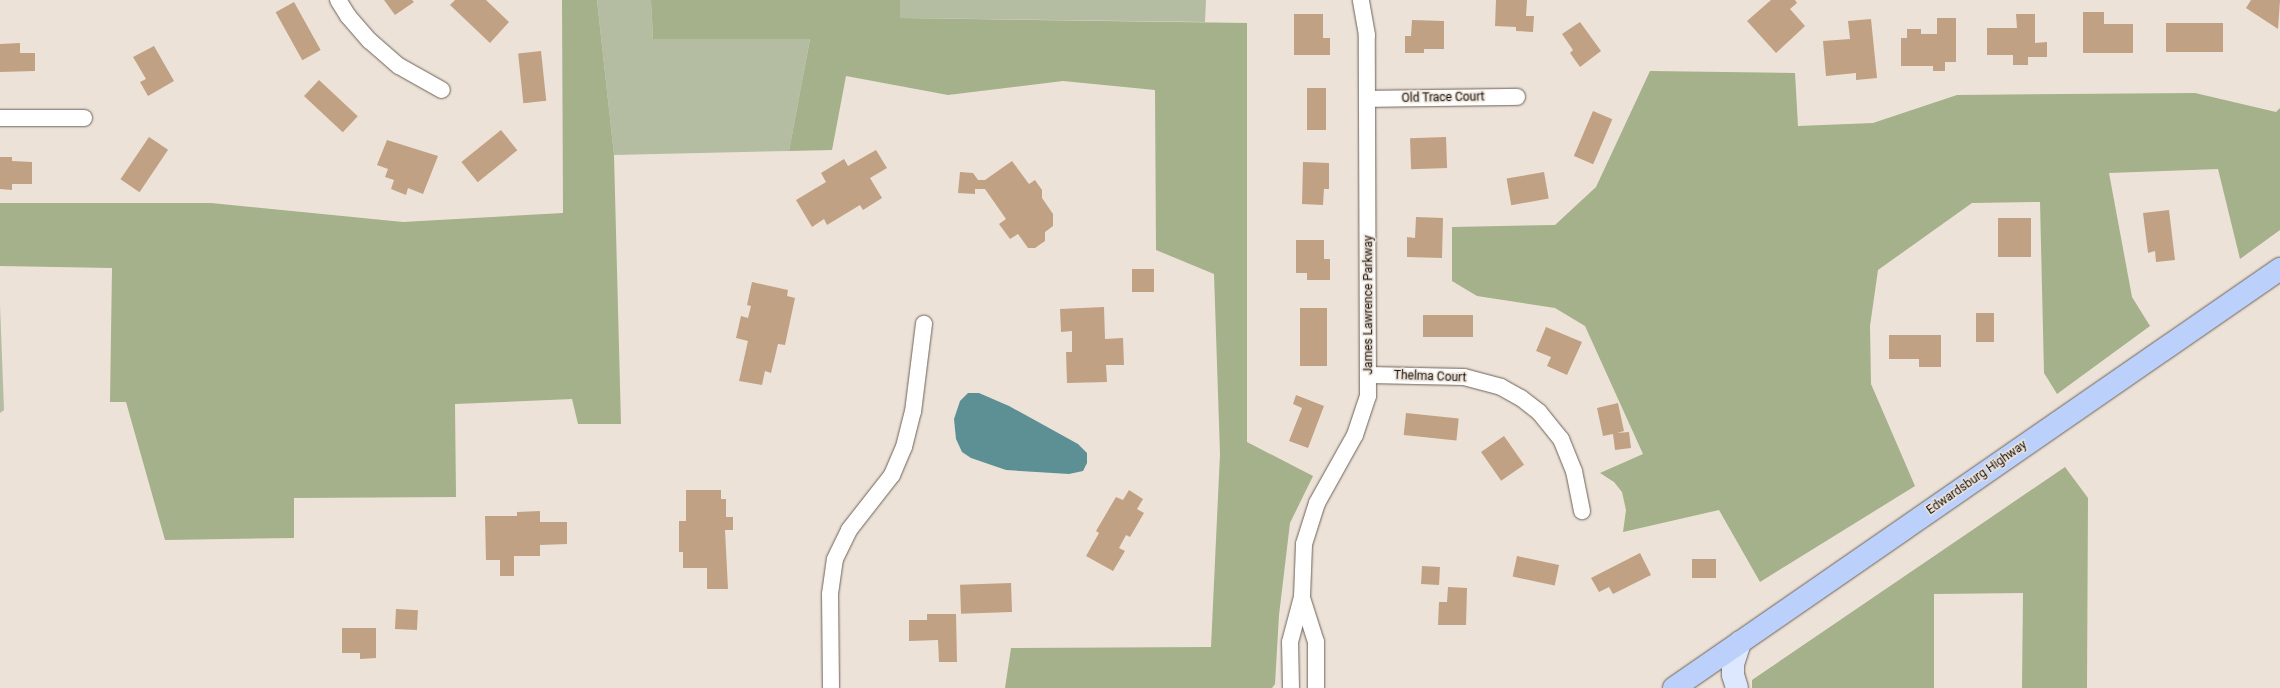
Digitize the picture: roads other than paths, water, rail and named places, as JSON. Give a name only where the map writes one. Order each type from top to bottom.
[{"type":"main road","name":"Edwardsburg Highway","points":[[1674,688],[2280,269]]},
{"type":"main road","points":[[1737,688],[1733,676],[1733,664],[1740,642]]},
{"type":"street","points":[[338,0],[348,16],[370,42],[399,66],[442,90]]},
{"type":"street","name":"James Lawrence Parkway","points":[[1291,688],[1290,642],[1302,597],[1304,544],[1317,503],[1364,414],[1369,375],[1368,35],[1361,0]]},
{"type":"street","name":"Old Trace Court","points":[[1368,98],[1518,97]]},
{"type":"street","points":[[0,118],[84,118]]},
{"type":"street","points":[[831,688],[830,594],[835,559],[849,530],[892,475],[904,447],[912,412],[924,324]]},
{"type":"street","name":"Thelma Court","points":[[1369,375],[1464,376],[1501,387],[1521,398],[1539,412],[1561,439],[1574,471],[1582,511]]},
{"type":"street","name":"James Lawrence Parkway","points":[[1302,597],[1316,642],[1316,688]]},
{"type":"water","points":[[968,393],[979,393],[1009,406],[1078,444],[1087,453],[1087,463],[1083,471],[1069,474],[1006,470],[971,458],[962,452],[956,439],[954,419],[960,401]]}]
